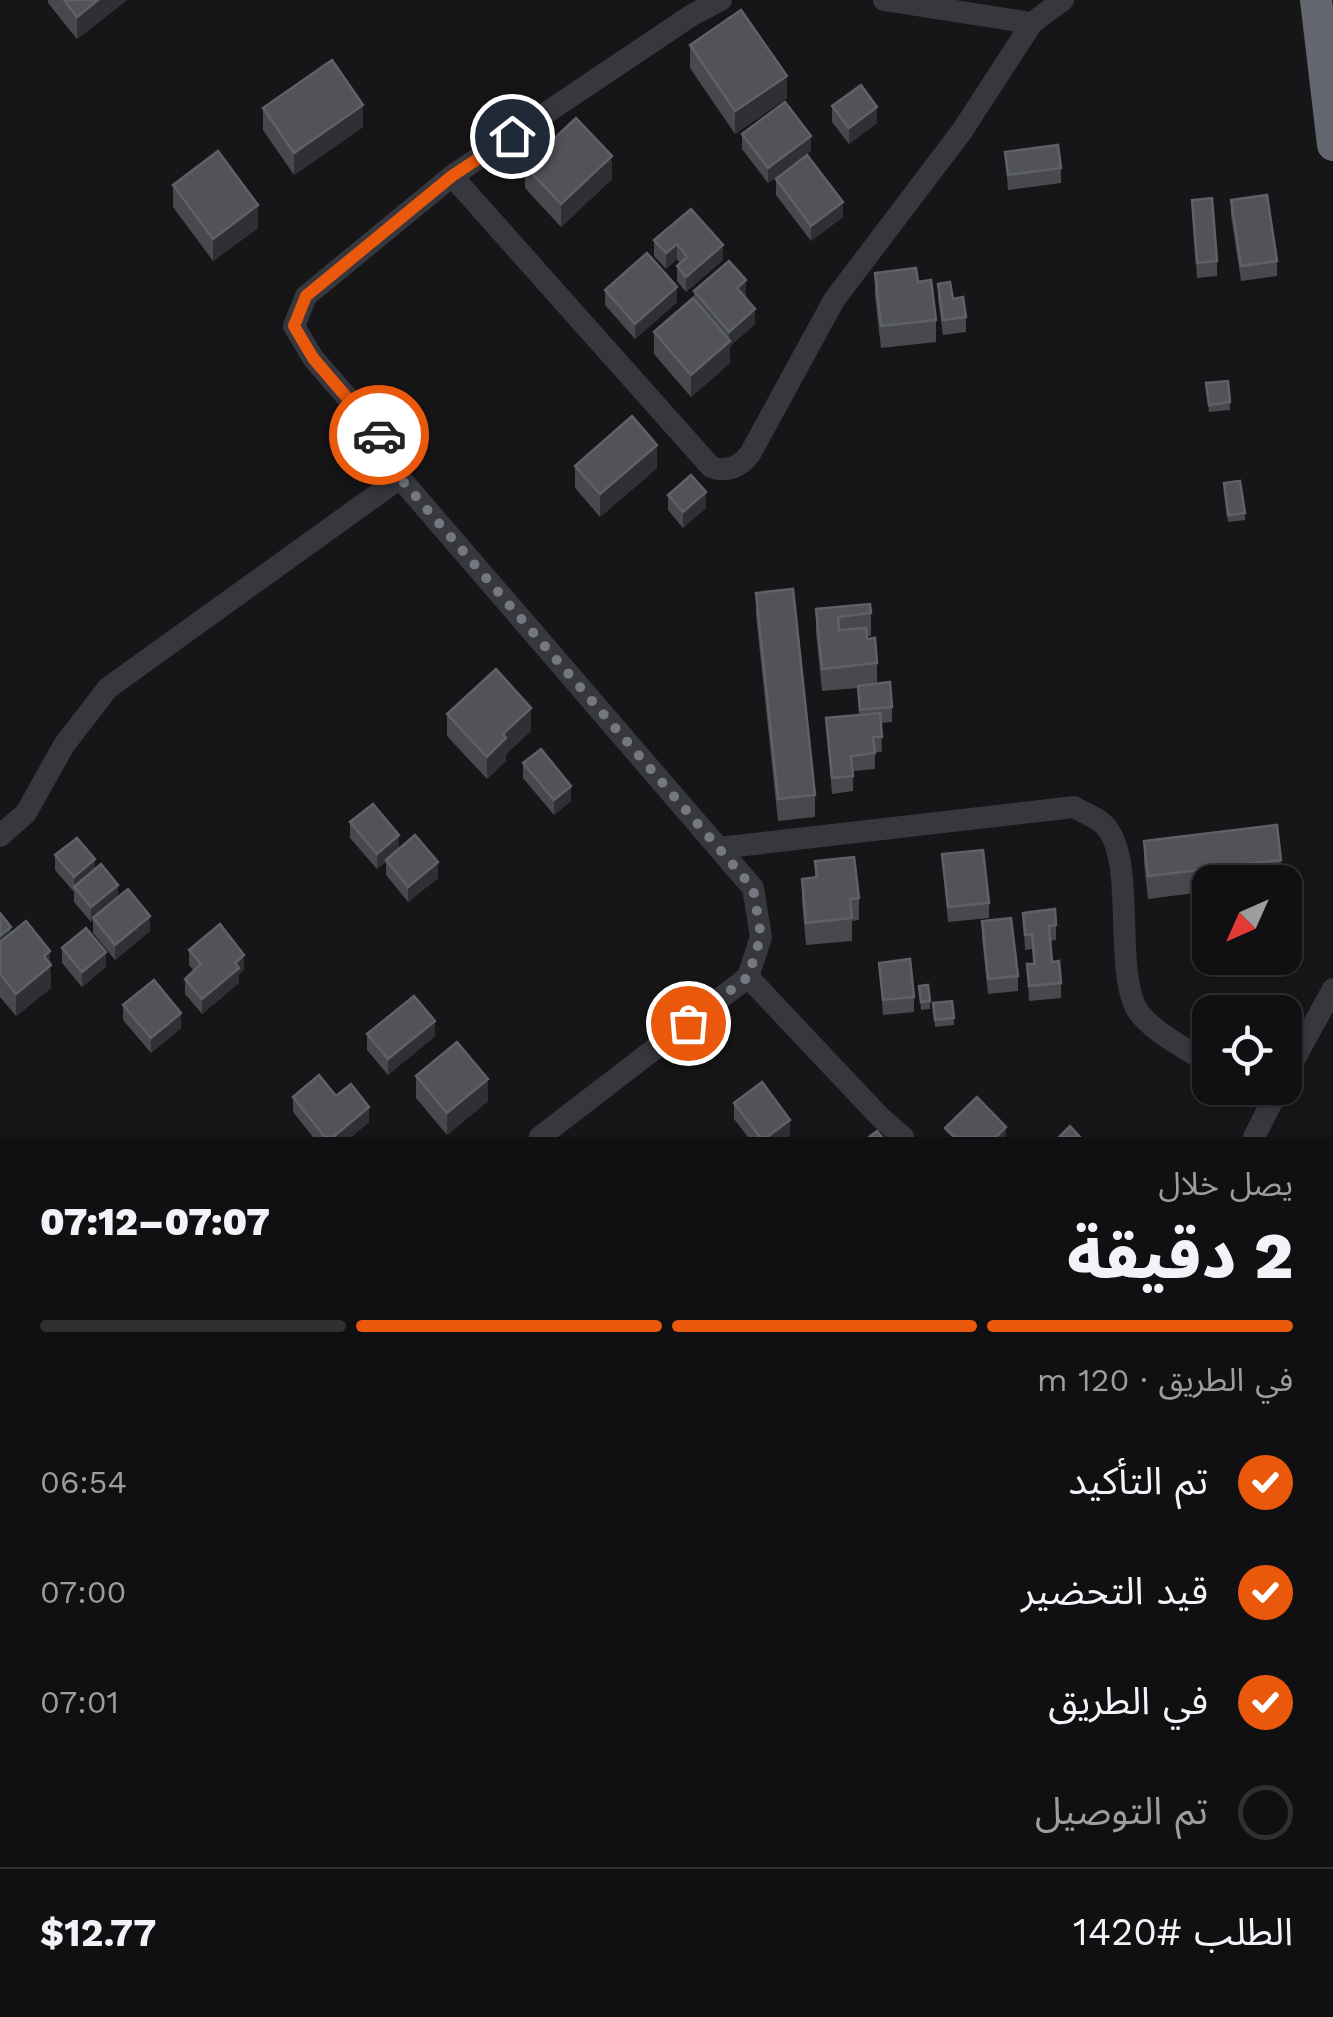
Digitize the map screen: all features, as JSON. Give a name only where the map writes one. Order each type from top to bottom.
[{"type":"highway","points":[[1316,0],[1333,145]]},
{"type":"street","points":[[540,1137],[748,977],[761,936],[753,888],[400,478],[384,441],[313,358],[294,326],[306,296],[452,176],[692,15],[721,0]]},
{"type":"street","points":[[884,0],[1032,23]]},
{"type":"street","points":[[452,176],[712,466],[720,470],[730,468],[742,464],[750,454],[834,300],[962,131],[1032,23],[1063,0]]},
{"type":"street","points":[[0,836],[26,813],[64,746],[108,688],[400,478]]},
{"type":"street","points":[[719,848],[1074,807],[1103,823],[1118,848],[1128,982],[1138,1011],[1192,1052]]},
{"type":"street","points":[[748,977],[903,1137]]},
{"type":"street","points":[[1302,1045],[1333,989]]},
{"type":"street","points":[[1254,1137],[1270,1105]]},
{"type":"building","points":[[64,0],[98,0],[77,17]]},
{"type":"building","points":[[741,10],[787,76],[735,111],[690,45]]},
{"type":"building","points":[[332,60],[363,105],[294,153],[263,108]]},
{"type":"building","points":[[861,85],[877,107],[849,128],[832,106]]},
{"type":"building","points":[[785,102],[811,136],[768,168],[742,134]]},
{"type":"building","points":[[576,118],[612,156],[561,204],[525,166]]},
{"type":"building","points":[[1058,145],[1061,168],[1008,175],[1005,152]]},
{"type":"building","points":[[218,151],[258,205],[213,239],[173,185]]},
{"type":"building","points":[[807,155],[843,202],[811,226],[776,179]]},
{"type":"building","points":[[1267,195],[1277,261],[1241,266],[1231,200]]},
{"type":"building","points":[[1212,198],[1217,261],[1197,263],[1192,200]]},
{"type":"building","points":[[691,209],[723,245],[686,277],[677,266],[687,257],[677,244],[666,253],[654,240]]},
{"type":"building","points":[[647,253],[677,287],[635,324],[605,290]]},
{"type":"building","points":[[729,261],[746,280],[737,288],[755,309],[729,332],[694,291]]},
{"type":"building","points":[[916,268],[918,282],[931,280],[936,320],[881,326],[875,273]]},
{"type":"building","points":[[950,282],[953,299],[963,297],[966,317],[943,320],[938,284]]},
{"type":"building","points":[[693,298],[730,341],[691,375],[654,332]]},
{"type":"building","points":[[1228,381],[1230,402],[1209,405],[1206,383]]},
{"type":"building","points":[[632,416],[657,445],[600,494],[575,466]]},
{"type":"building","points":[[691,475],[706,492],[683,512],[668,495]]},
{"type":"building","points":[[1240,481],[1245,513],[1228,515],[1224,483]]},
{"type":"building","points":[[793,589],[815,795],[778,799],[756,593]]},
{"type":"building","points":[[870,604],[871,613],[838,617],[839,630],[866,628],[867,639],[875,638],[877,663],[822,669],[816,609]]},
{"type":"building","points":[[496,669],[531,708],[503,734],[506,738],[487,757],[447,714]]},
{"type":"building","points":[[890,682],[892,707],[860,710],[858,686]]},
{"type":"building","points":[[880,713],[882,737],[873,737],[875,753],[851,756],[853,776],[832,778],[826,718]]},
{"type":"building","points":[[541,749],[571,786],[554,800],[523,763]]},
{"type":"building","points":[[373,804],[399,835],[377,854],[350,822]]},
{"type":"building","points":[[1277,825],[1281,860],[1192,865],[1192,871],[1148,876],[1144,841]]},
{"type":"building","points":[[415,835],[438,862],[408,887],[386,860]]},
{"type":"building","points":[[77,838],[95,859],[74,877],[55,855]]},
{"type":"building","points":[[983,850],[989,903],[948,907],[942,854]]},
{"type":"building","points":[[854,857],[859,898],[850,899],[852,918],[806,923],[802,879],[817,877],[815,861]]},
{"type":"building","points":[[101,864],[118,885],[91,907],[74,887]]},
{"type":"building","points":[[128,889],[150,916],[115,945],[93,918]]},
{"type":"building","points":[[1055,909],[1056,925],[1049,926],[1052,962],[1059,961],[1061,983],[1029,986],[1027,964],[1035,964],[1032,934],[1025,935],[1023,913]]},
{"type":"building","points":[[0,913],[11,927],[0,936]]},
{"type":"building","points":[[1011,918],[1018,976],[988,979],[982,921]]},
{"type":"building","points":[[26,921],[50,951],[44,956],[51,965],[16,994],[0,974],[0,942]]},
{"type":"building","points":[[220,924],[244,955],[235,963],[239,968],[202,999],[185,979],[201,964],[189,950]]},
{"type":"building","points":[[86,928],[106,952],[82,972],[62,948]]},
{"type":"building","points":[[910,959],[914,997],[883,1000],[879,963]]},
{"type":"building","points":[[154,980],[181,1013],[151,1038],[123,1005]]},
{"type":"building","points":[[928,985],[930,1001],[921,1002],[919,986]]},
{"type":"building","points":[[414,996],[435,1021],[388,1059],[367,1034]]},
{"type":"building","points":[[952,1001],[954,1018],[935,1020],[933,1003]]},
{"type":"building","points":[[457,1042],[488,1079],[447,1113],[416,1076]]},
{"type":"building","points":[[319,1075],[336,1096],[351,1084],[369,1107],[333,1137],[325,1137],[293,1097]]},
{"type":"building","points":[[762,1082],[790,1120],[767,1137],[760,1137],[734,1103]]},
{"type":"building","points":[[977,1097],[1006,1127],[996,1137],[954,1137],[945,1128]]},
{"type":"building","points":[[1070,1126],[1080,1137],[1059,1137]]},
{"type":"way so far","points":[[379,435],[400,478],[753,888],[761,936],[748,977],[688,1023]]},
{"type":"route","points":[[379,435],[313,358],[294,326],[306,296],[452,176],[512,136]]}]
